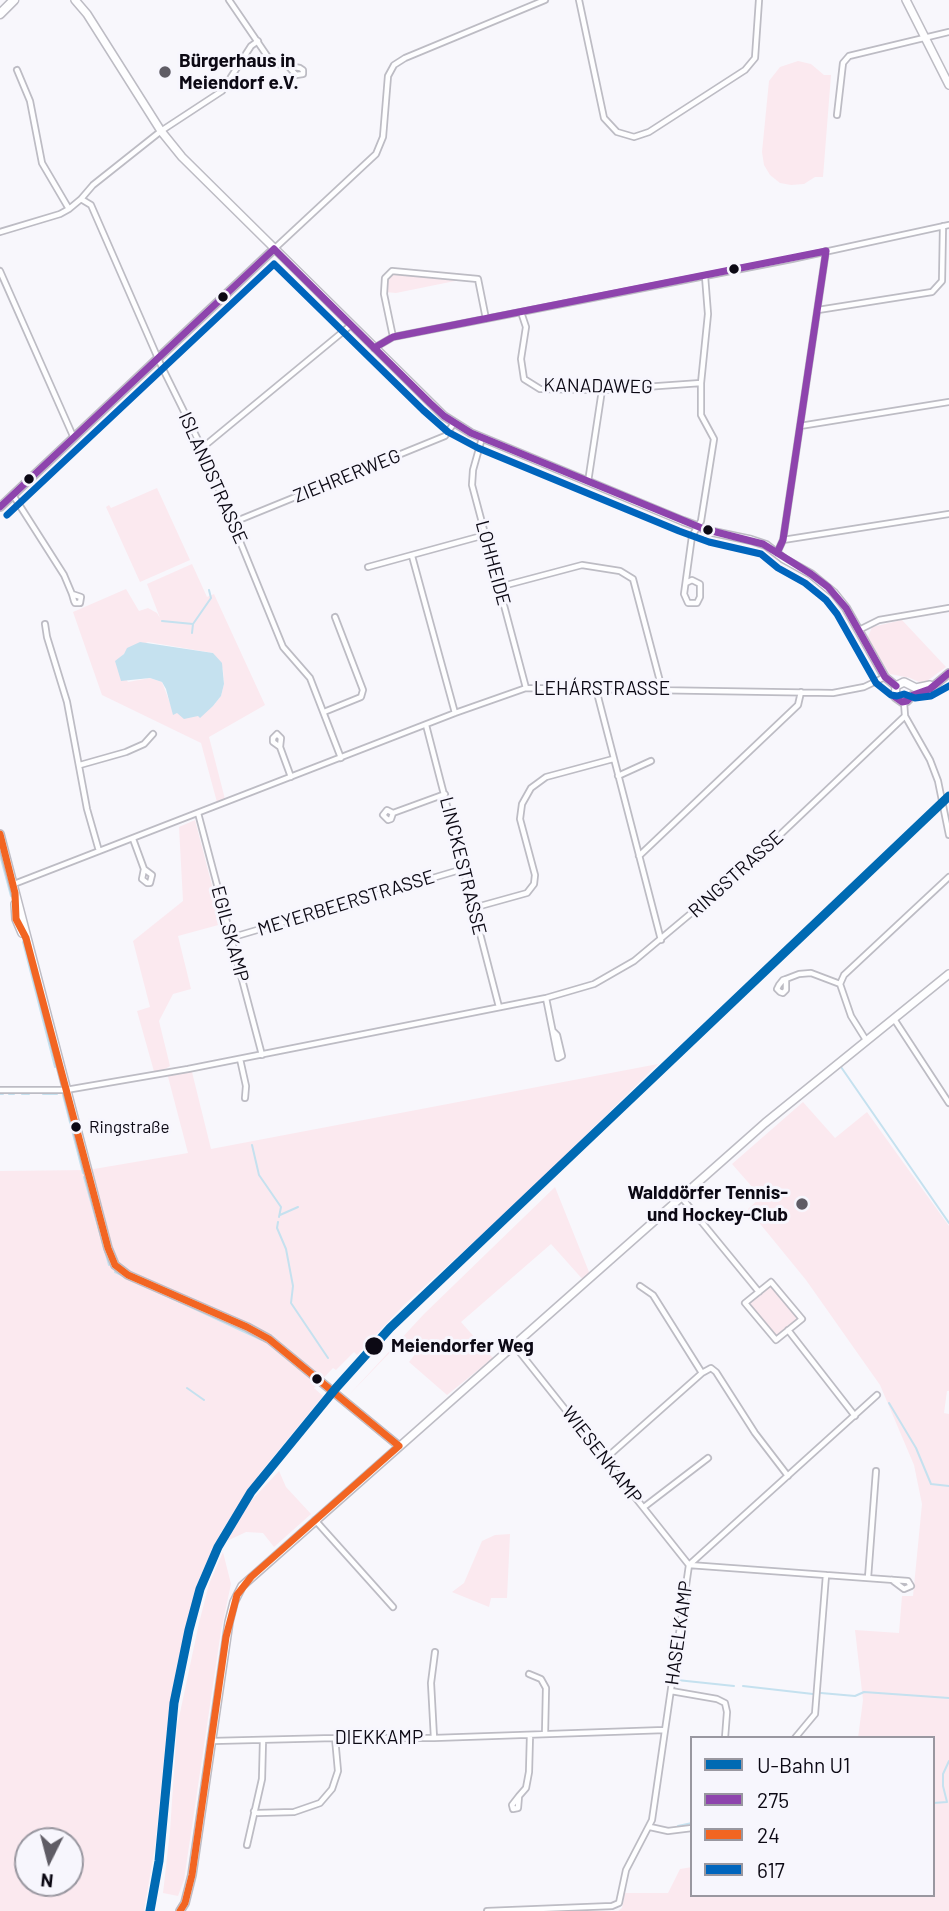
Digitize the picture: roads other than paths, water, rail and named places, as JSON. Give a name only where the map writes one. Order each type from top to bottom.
[{"type":"main road","points":[[0,14],[14,0]]},
{"type":"street","points":[[75,0],[87,14],[161,131],[182,157],[429,403],[454,423],[482,438],[698,527],[755,541],[777,553],[828,587],[846,608],[885,677],[895,686],[895,697],[904,702],[910,700],[913,691]]},
{"type":"street","points":[[229,0],[272,64],[289,67]]},
{"type":"street","points":[[0,507],[376,154],[383,137],[388,76],[394,65],[545,0]]},
{"type":"street","points":[[579,0],[604,118],[617,132],[634,137],[649,132],[745,70],[755,58],[759,0]]},
{"type":"street","points":[[906,0],[949,85]]},
{"type":"street","points":[[837,115],[844,62],[849,55],[949,32]]},
{"type":"street","points":[[0,232],[69,209],[93,185],[161,131],[222,91],[251,46],[258,41]]},
{"type":"street","points":[[17,70],[30,101],[42,163],[69,209]]},
{"type":"street","name":"ISLANDSTRASSE","points":[[81,199],[91,205],[158,358],[202,448],[283,648],[310,678],[341,758]]},
{"type":"street","points":[[374,348],[393,337],[946,226],[942,281],[932,292],[818,310]]},
{"type":"street","points":[[777,553],[783,540],[826,251]]},
{"type":"street","points":[[0,271],[73,436]]},
{"type":"street","points":[[393,337],[384,293],[385,278],[392,271],[478,279],[486,319]]},
{"type":"street","points":[[686,583],[695,580],[700,584],[700,597],[696,603],[691,604],[685,600],[686,583],[692,536],[701,521],[714,439],[701,415],[701,383],[708,314],[705,276]]},
{"type":"street","name":"KANADAWEG","points":[[521,312],[526,327],[521,359],[523,379],[540,389],[602,390],[701,383]]},
{"type":"street","points":[[202,448],[351,325]]},
{"type":"street","points":[[588,482],[602,390]]},
{"type":"street","points":[[800,426],[949,402]]},
{"type":"street","name":"ZIEHRERWEG","points":[[234,522],[445,436],[454,423]]},
{"type":"street","name":"LOHHEIDE","points":[[482,438],[473,470],[472,485],[526,688]]},
{"type":"street","points":[[13,495],[64,575],[72,594]]},
{"type":"street","points":[[783,540],[949,514]]},
{"type":"street","points":[[368,567],[485,535]]},
{"type":"street","points":[[412,556],[455,713]]},
{"type":"street","points":[[499,587],[582,565],[620,571],[633,579],[662,689]]},
{"type":"street","points":[[859,630],[879,620],[949,608]]},
{"type":"street","points":[[324,712],[360,697],[363,690],[335,617]]},
{"type":"street","points":[[45,624],[67,702],[87,809],[99,851]]},
{"type":"street","points":[[913,691],[934,684],[949,673]]},
{"type":"street","name":"LEHÁRSTRASSE","points":[[14,889],[99,851],[526,688],[800,692],[854,690],[885,677]]},
{"type":"street","points":[[895,686],[904,682],[913,691]]},
{"type":"street","points":[[596,689],[661,940]]},
{"type":"street","points":[[639,856],[798,705],[800,692]]},
{"type":"street","points":[[904,702],[905,716],[930,760],[940,790],[949,835]]},
{"type":"street","name":"RINGSTRASSE","points":[[0,1090],[66,1090],[262,1055],[572,992],[616,974],[661,940],[744,869],[905,716]]},
{"type":"street","name":"LINCKESTRASSE","points":[[426,725],[499,1007]]},
{"type":"street","points":[[80,765],[126,752],[144,744],[153,734]]},
{"type":"street","points":[[280,747],[291,777]]},
{"type":"street","points":[[473,908],[527,893],[534,884],[535,875],[520,819],[522,804],[531,788],[546,777],[613,759]]},
{"type":"street","points":[[618,776],[651,761]]},
{"type":"street","points":[[393,813],[445,794]]},
{"type":"street","name":"EGILSKAMP","points":[[198,814],[262,1055]]},
{"type":"street","points":[[0,834],[14,889],[16,919],[26,938],[108,1248],[115,1265],[128,1275],[247,1327],[268,1339],[399,1446]]},
{"type":"street","points":[[133,839],[144,869]]},
{"type":"street","name":"MEYERBEERSTRASSE","points":[[230,938],[463,869]]},
{"type":"street","points":[[866,1040],[851,1016],[840,984],[844,975],[949,877]]},
{"type":"street","points":[[786,979],[811,973],[840,984]]},
{"type":"street","points":[[180,1911],[185,1907],[194,1864],[229,1622],[237,1595],[251,1577],[681,1197],[839,1061],[949,974]]},
{"type":"street","points":[[545,998],[558,1058],[562,1056],[557,1035],[553,1031]]},
{"type":"street","points":[[893,1018],[949,1103]]},
{"type":"street","points":[[240,1059],[246,1086],[245,1098]]},
{"type":"street","points":[[681,1197],[759,1292]]},
{"type":"street","points":[[771,1282],[802,1320],[776,1340],[745,1303],[759,1292],[771,1282]]},
{"type":"street","points":[[640,1286],[653,1295],[702,1373]]},
{"type":"street","points":[[788,1330],[855,1416]]},
{"type":"street","name":"WIESENKAMP","points":[[514,1345],[689,1565]]},
{"type":"street","points":[[605,1459],[711,1368],[789,1477]]},
{"type":"street","name":"HASELKAMP","points":[[650,1827],[689,1565],[877,1395]]},
{"type":"street","points":[[644,1507],[708,1458]]},
{"type":"street","points":[[868,1578],[876,1471]]},
{"type":"street","points":[[315,1520],[393,1607]]},
{"type":"street","points":[[689,1565],[892,1580]]},
{"type":"street","points":[[797,1736],[815,1714],[826,1575]]},
{"type":"street","points":[[434,1738],[431,1683],[435,1653]]},
{"type":"street","points":[[530,1674],[541,1679],[546,1688],[545,1734]]},
{"type":"street","points":[[671,1691],[717,1699],[725,1703],[725,1736]]},
{"type":"street","name":"DIEKKAMP","points":[[212,1741],[434,1738],[665,1730]]},
{"type":"street","points":[[519,1796],[526,1788],[529,1772],[530,1735]]},
{"type":"street","points":[[254,1811],[294,1812],[320,1803],[332,1789],[338,1771],[335,1738]]},
{"type":"street","points":[[247,1845],[261,1779],[262,1740]]},
{"type":"street","points":[[487,1911],[602,1909],[612,1906],[619,1903],[626,1870],[650,1827],[668,1831],[690,1828]]},
{"type":"water","points":[[140,642],[213,653],[222,663],[224,684],[221,696],[200,718],[198,716],[184,719],[177,713],[173,715],[162,682],[150,678],[121,681],[115,661],[127,648]]},
{"type":"waterway","points":[[193,624],[211,598],[209,590]]},
{"type":"waterway","points":[[162,621],[193,624],[192,633]]},
{"type":"waterway","points":[[0,855],[11,896]]},
{"type":"waterway","points":[[23,942],[55,1067]]},
{"type":"waterway","points":[[841,1067],[949,1223]]},
{"type":"waterway","points":[[9,1094],[14,1094]]},
{"type":"waterway","points":[[22,1094],[29,1094]]},
{"type":"waterway","points":[[43,1094],[57,1094]]},
{"type":"waterway","points":[[63,1095],[83,1173]]},
{"type":"waterway","points":[[252,1145],[259,1175],[281,1207],[279,1217]]},
{"type":"waterway","points":[[84,1177],[109,1265]]},
{"type":"waterway","points":[[280,1215],[298,1207]]},
{"type":"waterway","points":[[278,1222],[277,1228],[286,1249],[293,1286],[291,1303],[328,1358]]},
{"type":"waterway","points":[[115,1272],[262,1340]]},
{"type":"waterway","points":[[187,1388],[204,1400]]},
{"type":"waterway","points":[[889,1403],[916,1448],[931,1484],[949,1486]]},
{"type":"waterway","points":[[677,1680],[734,1686]]},
{"type":"waterway","points":[[743,1686],[813,1694]]},
{"type":"waterway","points":[[821,1693],[855,1696],[864,1692],[949,1698]]},
{"type":"waterway","points":[[935,1803],[947,1802],[943,1774],[949,1761]]},
{"type":"waterway","points":[[678,1826],[690,1823]]},
{"type":"metro line","name":"U1","points":[[150,1911],[159,1861],[174,1703],[189,1630],[200,1589],[218,1547],[251,1492],[336,1388],[390,1328],[949,796]]},
{"type":"place","name":"Bürgerhaus in Meiendorf e.V.","points":[[165,72]]},
{"type":"place","name":"Ringstraße","points":[[76,1127]]},
{"type":"place","name":"Walddörfer Tennis- und Hockey-Club","points":[[802,1204]]},
{"type":"place","name":"Meiendorfer Weg","points":[[374,1346]]}]
